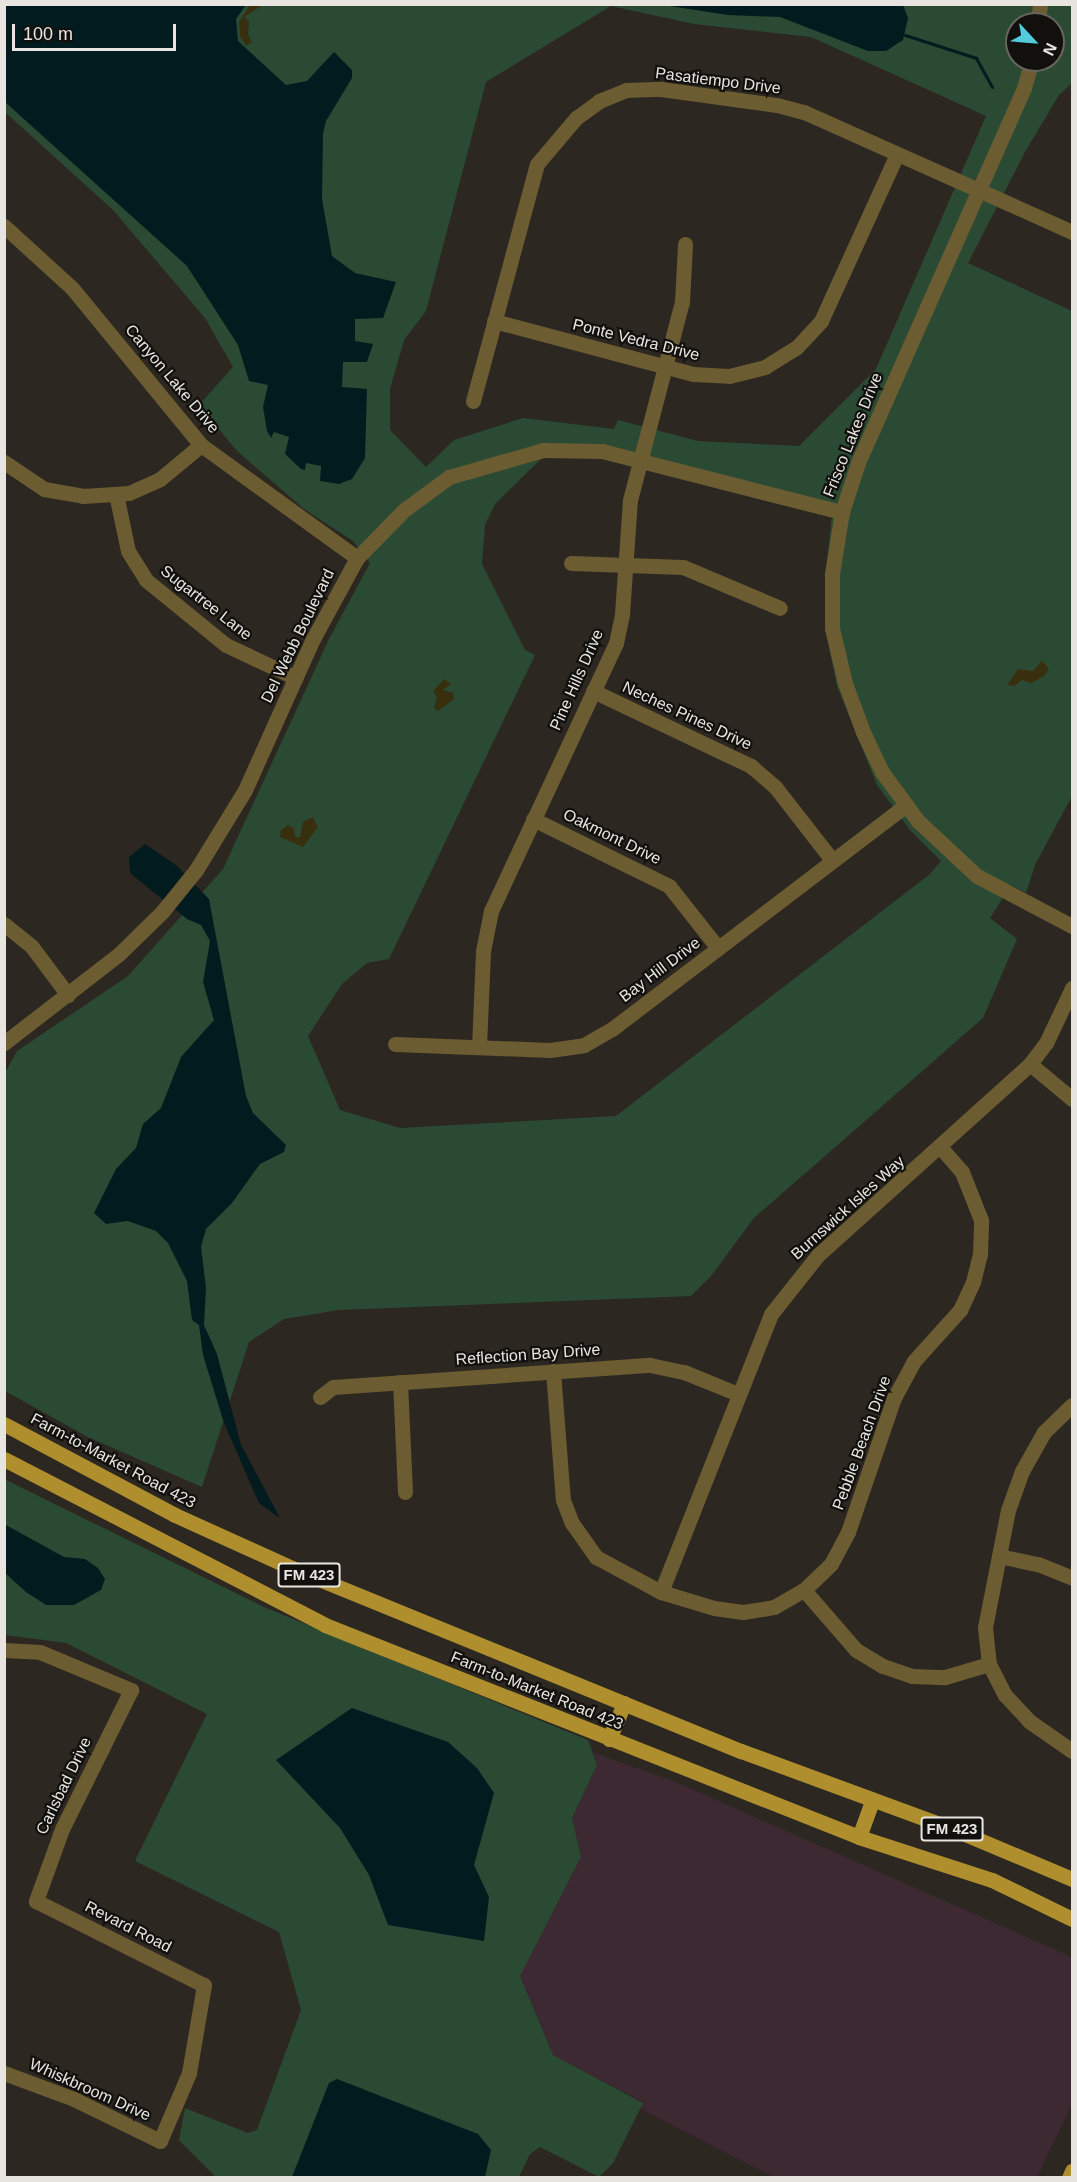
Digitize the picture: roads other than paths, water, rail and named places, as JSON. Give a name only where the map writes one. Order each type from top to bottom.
[{"type":"main road","name":"Farm-to-Market Road 423","points":[[4,1424],[175,1515],[292,1568],[872,1801],[1020,1855],[1072,1879]]},
{"type":"main road","name":"Farm-to-Market Road 423","points":[[4,1459],[325,1625],[859,1837],[992,1880],[1072,1919]]},
{"type":"main road","points":[[609,1739],[624,1703]]},
{"type":"main road","points":[[859,1837],[872,1801]]},
{"type":"main road","points":[[1069,2178],[1072,2172]]},
{"type":"street","name":"Frisco Lakes Drive","points":[[1029,72],[1024,88],[858,463],[842,512],[832,574],[832,628],[855,714],[882,772],[906,805],[977,876],[1072,926]]},
{"type":"street","name":"Pasatiempo Drive","points":[[473,401],[537,164],[553,140],[599,101],[626,90],[661,89],[777,105],[804,112],[1072,230]]},
{"type":"street","name":"Ponte Vedra Drive","points":[[494,321],[664,367],[707,376],[736,375],[771,364],[802,343],[828,309],[897,154]]},
{"type":"street","name":"Canyon Lake Drive","points":[[4,226],[72,288],[201,445],[357,558]]},
{"type":"street","name":"Pine Hills Drive","points":[[479,1047],[483,951],[491,911],[616,643],[622,614],[630,500],[682,302],[685,244]]},
{"type":"street","points":[[4,462],[44,489],[83,496],[129,493],[160,479],[201,445]]},
{"type":"street","name":"Del Webb Boulevard","points":[[4,1043],[118,956],[162,912],[196,870],[245,790],[296,678],[357,558],[404,510],[449,477],[543,450],[602,451],[842,512]]},
{"type":"street","name":"Sugartree Lane","points":[[116,494],[128,551],[146,580],[226,645],[296,678]]},
{"type":"street","points":[[571,563],[684,567],[780,608]]},
{"type":"street","name":"Neches Pines Drive","points":[[593,691],[751,766],[776,788],[832,861]]},
{"type":"street","name":"Bay Hill Drive","points":[[395,1044],[550,1050],[584,1045],[612,1029],[906,805]]},
{"type":"street","name":"Oakmont Drive","points":[[533,819],[669,886],[718,948]]},
{"type":"street","points":[[4,924],[32,947],[68,995]]},
{"type":"street","name":"Burnswick Isles Way","points":[[661,1592],[771,1314],[819,1255],[941,1148],[1030,1064],[1046,1043],[1072,988]]},
{"type":"street","points":[[1030,1064],[1072,1099]]},
{"type":"street","name":"Pebble Beach Drive","points":[[553,1371],[558,1474],[572,1523],[596,1557],[661,1592],[743,1612],[774,1607],[804,1590],[831,1564],[848,1532],[894,1398],[914,1361],[960,1310],[973,1282],[980,1254],[981,1220],[962,1172],[941,1148]]},
{"type":"street","name":"Reflection Bay Drive","points":[[320,1397],[333,1387],[650,1365],[684,1371],[738,1394]]},
{"type":"street","points":[[400,1382],[405,1492]]},
{"type":"street","points":[[1072,1405],[1044,1432],[1022,1471],[1008,1510],[985,1627],[989,1664],[1005,1695],[1029,1721],[1072,1751]]},
{"type":"street","points":[[999,1556],[1038,1564],[1072,1578]]},
{"type":"street","points":[[804,1590],[856,1650],[883,1666],[912,1676],[945,1677],[989,1664]]},
{"type":"street","name":"Carlsbad Drive","points":[[4,1650],[40,1652],[131,1690],[62,1829],[36,1901]]},
{"type":"street","name":"Revard Road","points":[[36,1901],[204,1985],[189,2073],[160,2141]]},
{"type":"street","name":"Whiskbroom Drive","points":[[4,2073],[74,2099],[160,2141]]},
{"type":"water","points":[[4,5],[246,5],[236,19],[238,41],[286,85],[307,81],[334,52],[352,70],[352,78],[326,121],[323,134],[322,199],[332,256],[355,273],[396,282],[383,318],[355,319],[355,341],[373,344],[367,362],[343,362],[342,387],[367,389],[365,458],[352,479],[339,484],[320,481],[321,466],[306,463],[305,470],[301,469],[285,454],[289,437],[274,432],[271,438],[267,431],[263,407],[268,385],[249,381],[238,345],[187,266],[5,102]]},
{"type":"water","points":[[663,5],[903,5],[908,18],[903,40],[886,51],[868,51],[780,17],[728,15]]},
{"type":"water","points":[[145,844],[176,865],[209,899],[246,1096],[253,1113],[286,1145],[284,1152],[260,1164],[232,1203],[206,1229],[201,1247],[206,1288],[204,1325],[217,1354],[241,1445],[280,1518],[259,1503],[224,1423],[203,1355],[199,1325],[192,1320],[187,1281],[168,1243],[156,1231],[128,1221],[106,1224],[94,1213],[116,1169],[136,1148],[143,1124],[161,1108],[181,1057],[214,1020],[203,982],[210,941],[201,925],[187,919],[130,873],[129,857]]},
{"type":"water","points":[[4,1524],[64,1557],[85,1559],[98,1568],[105,1579],[101,1590],[74,1605],[46,1605],[26,1592],[5,1573]]},
{"type":"water","points":[[352,1708],[448,1742],[477,1768],[494,1793],[474,1865],[489,1897],[484,1941],[388,1925],[369,1875],[340,1828],[276,1760]]},
{"type":"water","points":[[337,2079],[478,2134],[491,2150],[485,2177],[292,2177],[329,2083]]},
{"type":"waterway","points":[[905,35],[976,58],[992,87]]}]
